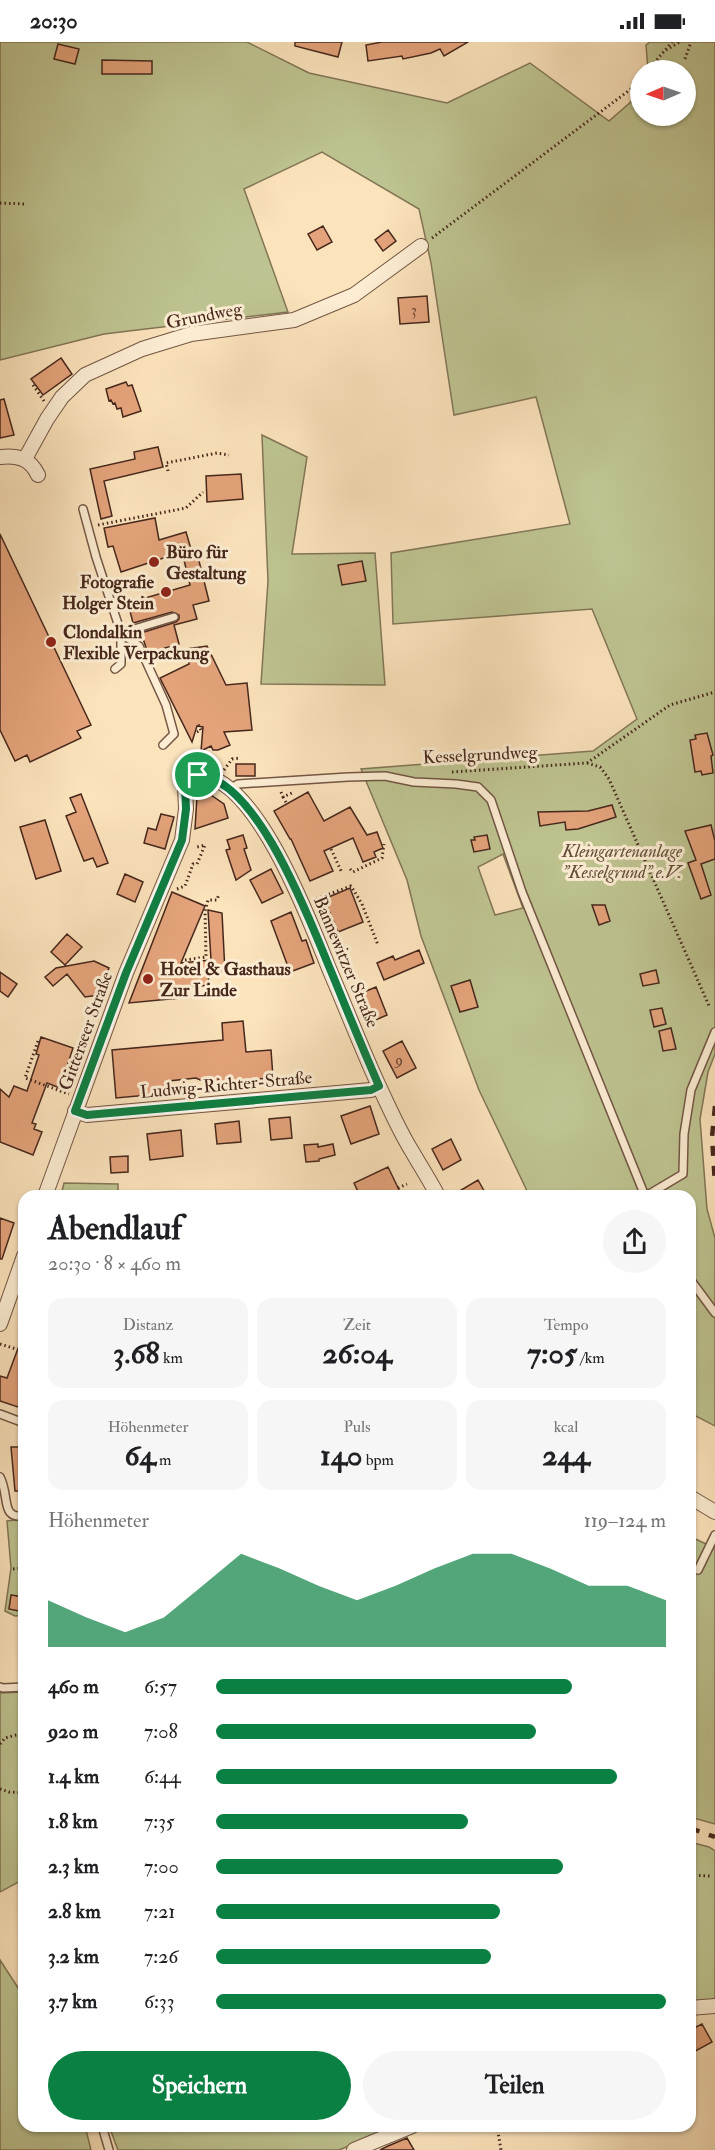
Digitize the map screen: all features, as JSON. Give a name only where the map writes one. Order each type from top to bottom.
[{"type":"street","name":"Grundweg","points":[[25,459],[62,397],[85,375],[142,349],[190,334],[294,320],[354,295],[421,246]]},
{"type":"street","points":[[0,457],[11,456],[25,459],[38,475]]},
{"type":"street","name":"Bannewitzer Straße","points":[[189,777],[207,775],[228,790],[258,820],[298,893],[379,1086],[435,1190]]},
{"type":"street","name":"Gitterseer Straße","points":[[47,1190],[126,973],[182,840],[186,809],[185,787],[189,777]]},
{"type":"street","name":"Ludwig-Richter-Straße","points":[[75,1111],[87,1115],[371,1090],[379,1086]]},
{"type":"street","points":[[0,1324],[18,1273]]},
{"type":"street","points":[[696,1501],[715,1512]]},
{"type":"street","points":[[696,2008],[715,2006]]},
{"type":"street","points":[[354,2150],[398,2132]]},
{"type":"lane","points":[[83,509],[121,633],[121,664],[115,669]]},
{"type":"lane","points":[[121,633],[174,617]]},
{"type":"lane","points":[[121,633],[139,646],[166,705],[174,734],[163,745]]},
{"type":"lane","points":[[228,790],[238,784],[385,776],[414,782],[478,787],[490,800],[522,892],[643,1190]]},
{"type":"lane","points":[[655,1190],[683,1174],[684,1134],[691,1090],[715,1032]]},
{"type":"lane","points":[[696,1287],[715,1313]]},
{"type":"lane","points":[[0,1414],[18,1421]]},
{"type":"lane","points":[[0,1477],[4,1488],[4,1510],[7,1514],[18,1517]]},
{"type":"lane","points":[[698,1570],[715,1535]]},
{"type":"lane","points":[[0,1687],[18,1687]]},
{"type":"lane","points":[[104,2132],[109,2150]]},
{"type":"path","points":[[657,60],[672,42]]},
{"type":"path","points":[[665,51],[680,42]]},
{"type":"path","points":[[685,59],[691,42]]},
{"type":"path","points":[[421,246],[630,90]]},
{"type":"path","points":[[0,203],[24,204]]},
{"type":"path","points":[[33,385],[37,391]]},
{"type":"path","points":[[168,471],[166,464],[217,453],[229,455]]},
{"type":"path","points":[[103,525],[186,508],[203,492]]},
{"type":"path","points":[[587,763],[670,705],[715,692]]},
{"type":"path","points":[[197,732],[201,730],[198,724]]},
{"type":"path","points":[[232,759],[240,758]]},
{"type":"path","points":[[587,763],[600,766],[609,778],[710,1008]]},
{"type":"path","name":"Kesselgrundweg","points":[[442,772],[587,763]]},
{"type":"path","points":[[283,797],[287,804]]},
{"type":"path","points":[[350,869],[353,872],[382,858],[384,844]]},
{"type":"path","points":[[169,891],[185,886],[193,864],[201,860],[205,845],[197,847]]},
{"type":"path","points":[[331,849],[342,873]]},
{"type":"path","points":[[310,902],[351,886],[362,904],[378,945]]},
{"type":"path","points":[[185,960],[206,957],[205,911],[208,900],[217,900],[219,894]]},
{"type":"path","points":[[38,1041],[25,1078],[67,1093]]},
{"type":"path","points":[[398,1188],[407,1184]]},
{"type":"path","points":[[0,1344],[16,1349]]},
{"type":"path","points":[[13,1569],[18,1569]]},
{"type":"path","points":[[0,1744],[5,1738],[18,1735]]},
{"type":"path","points":[[0,1789],[18,1793]]},
{"type":"path","points":[[696,1875],[710,1876]]},
{"type":"path","points":[[498,2132],[501,2150]]},
{"type":"green space","name":"Kleingartenanlage \"Kesselgrund\" e.V.","points":[[0,42],[247,42],[309,73],[447,103],[530,63],[609,121],[630,103],[630,126],[696,126],[696,60],[647,60],[646,45],[650,42],[715,42],[715,1054],[708,1072],[700,1119],[707,1209],[715,1238],[715,1426],[696,1416],[696,1190],[527,1190],[479,1090],[421,936],[407,880],[361,769],[593,751],[637,719],[592,609],[393,624],[391,553],[570,524],[536,397],[454,415],[431,263],[419,209],[322,152],[244,189],[288,312],[104,334],[0,360]],"holes":[[[503,854],[523,908],[495,915],[478,867]]]},
{"type":"green space","points":[[262,435],[307,457],[292,554],[375,553],[385,685],[261,684],[268,581]]},
{"type":"green space","points":[[64,1183],[118,1184],[118,1190],[62,1190]]},
{"type":"green space","points":[[18,1520],[18,1616],[15,1616],[5,1611],[11,1568],[7,1521]]},
{"type":"green space","points":[[696,1539],[715,1548],[715,1824],[696,1819]]},
{"type":"green space","points":[[18,1692],[18,1882],[0,1892],[0,1693]]},
{"type":"green space","points":[[696,1844],[715,1851],[715,2002],[696,2004]]},
{"type":"green space","points":[[0,1960],[18,1988],[18,2132],[86,2132],[91,2150],[0,2150]]},
{"type":"green space","points":[[111,2132],[384,2132],[339,2150],[118,2150]]},
{"type":"building","points":[[295,42],[342,42],[338,57],[295,46]]},
{"type":"building","points":[[382,42],[468,42],[444,56],[440,49],[403,59],[402,56],[368,61],[366,45]]},
{"type":"building","points":[[58,44],[79,49],[75,64],[54,59]]},
{"type":"building","points":[[102,60],[152,61],[152,74],[102,74]]},
{"type":"building","points":[[323,226],[332,242],[317,250],[308,234]]},
{"type":"building","points":[[388,230],[396,241],[383,251],[375,240]]},
{"type":"building","points":[[427,296],[429,322],[400,324],[398,298]]},
{"type":"building","points":[[61,358],[72,374],[43,395],[31,379]]},
{"type":"building","points":[[126,382],[128,386],[132,385],[141,411],[123,417],[121,408],[117,409],[115,403],[109,401],[106,389]]},
{"type":"building","points":[[4,399],[14,435],[0,438],[0,400]]},
{"type":"building","points":[[158,447],[163,467],[104,481],[112,516],[101,519],[90,469],[135,459],[134,452]]},
{"type":"building","points":[[241,474],[243,499],[207,502],[206,476]]},
{"type":"building","points":[[155,518],[159,540],[186,532],[191,549],[121,572],[113,546],[108,547],[104,528]]},
{"type":"building","points":[[0,534],[91,725],[77,731],[81,738],[30,762],[27,755],[15,761],[0,730]]},
{"type":"building","points":[[198,557],[209,601],[193,605],[197,619],[174,625],[179,644],[148,653],[141,633],[176,622],[179,615],[172,612],[133,623],[128,603],[190,585],[184,560]]},
{"type":"building","points":[[362,561],[366,581],[342,585],[338,565]]},
{"type":"building","points":[[207,646],[226,685],[247,683],[252,730],[224,732],[230,745],[218,750],[213,750],[211,746],[201,751],[203,727],[197,726],[192,742],[160,678],[189,664],[187,649]]},
{"type":"building","points":[[707,733],[713,755],[711,756],[713,773],[702,775],[701,771],[695,772],[690,740],[696,739],[695,735]]},
{"type":"building","points":[[236,764],[255,764],[255,776],[236,776]]},
{"type":"building","points":[[308,792],[324,821],[350,807],[367,835],[377,832],[383,848],[374,852],[376,857],[363,862],[353,838],[324,851],[333,871],[310,881],[291,839],[274,811]]},
{"type":"building","points":[[208,793],[224,804],[228,818],[195,829],[197,796]]},
{"type":"building","points":[[81,794],[108,863],[97,867],[93,858],[84,861],[66,816],[76,812],[70,798]]},
{"type":"building","points":[[612,805],[616,817],[578,829],[566,830],[565,822],[540,826],[538,812],[588,811]]},
{"type":"building","points":[[161,814],[174,817],[165,849],[144,843],[148,828],[156,830]]},
{"type":"building","points":[[45,820],[61,871],[36,879],[20,827]]},
{"type":"building","points":[[711,825],[715,841],[715,859],[701,864],[711,895],[701,899],[688,863],[696,860],[685,831]]},
{"type":"building","points":[[243,835],[247,848],[244,849],[251,870],[236,880],[226,850],[230,849],[227,840]]},
{"type":"building","points":[[487,835],[490,849],[474,852],[471,840],[475,840],[474,837]]},
{"type":"building","points":[[271,869],[283,893],[262,903],[250,880]]},
{"type":"building","points":[[125,874],[143,882],[135,902],[117,894]]},
{"type":"building","points":[[350,888],[363,922],[338,932],[324,899]]},
{"type":"building","points":[[172,892],[205,906],[181,963],[211,960],[208,910],[222,913],[225,972],[208,973],[209,985],[180,988],[180,998],[129,1003]]},
{"type":"building","points":[[592,905],[605,905],[610,921],[599,925]]},
{"type":"building","points":[[291,912],[302,941],[306,940],[314,963],[290,972],[271,921]]},
{"type":"building","points":[[67,934],[82,947],[65,965],[51,952]]},
{"type":"building","points":[[419,950],[424,963],[384,980],[377,963],[393,956],[395,960]]},
{"type":"building","points":[[94,961],[109,968],[99,995],[85,997],[67,974],[53,986],[45,977],[56,968]]},
{"type":"building","points":[[656,970],[659,983],[643,986],[640,974]]},
{"type":"building","points":[[0,972],[17,984],[8,997],[0,991]]},
{"type":"building","points":[[470,980],[478,1007],[460,1012],[451,986]]},
{"type":"building","points":[[376,987],[387,1015],[371,1022],[359,994]]},
{"type":"building","points":[[662,1008],[666,1024],[654,1027],[650,1010]]},
{"type":"building","points":[[243,1021],[246,1052],[271,1050],[273,1077],[228,1084],[228,1082],[209,1084],[196,1078],[169,1081],[170,1093],[116,1098],[112,1050],[223,1040],[222,1023]]},
{"type":"building","points":[[671,1028],[676,1049],[663,1051],[659,1031]]},
{"type":"building","points":[[41,1037],[73,1048],[60,1088],[47,1083],[32,1123],[36,1124],[34,1129],[42,1132],[33,1155],[0,1142],[0,1089],[9,1097],[14,1086],[27,1091],[39,1055],[36,1054]]},
{"type":"building","points":[[402,1041],[416,1068],[397,1078],[383,1051]]},
{"type":"building","points":[[370,1106],[379,1134],[351,1144],[341,1116]]},
{"type":"building","points":[[290,1117],[292,1138],[271,1140],[269,1119]]},
{"type":"building","points":[[239,1121],[241,1142],[217,1144],[215,1124]]},
{"type":"building","points":[[181,1130],[183,1156],[150,1160],[147,1134]]},
{"type":"building","points":[[451,1139],[461,1160],[443,1170],[432,1149]]},
{"type":"building","points":[[318,1144],[318,1147],[333,1144],[335,1155],[319,1159],[319,1161],[306,1162],[304,1145]]},
{"type":"building","points":[[128,1156],[128,1172],[111,1173],[110,1157]]},
{"type":"building","points":[[388,1167],[399,1190],[357,1190],[354,1183]]},
{"type":"building","points":[[478,1180],[484,1190],[461,1190]]},
{"type":"building","points":[[0,1218],[14,1223],[2,1259],[0,1259]]},
{"type":"building","points":[[18,1348],[18,1407],[0,1401],[0,1376],[7,1378]]},
{"type":"building","points":[[11,1447],[18,1447],[18,1491],[15,1491]]},
{"type":"building","points":[[11,1595],[18,1596],[18,1611],[9,1609]]},
{"type":"building","points":[[702,2024],[712,2042],[696,2051],[696,2027]]},
{"type":"building","points":[[407,2138],[414,2150],[380,2150],[388,2146]]},
{"type":"railway","points":[[715,1106],[712,1137],[715,1184]]},
{"type":"railway","points":[[696,1830],[715,1837]]},
{"type":"place","name":"Büro für Gestaltung","points":[[154,562]]},
{"type":"place","name":"Fotografie Holger Stein","points":[[166,592]]},
{"type":"place","name":"Clondalkin Flexible Verpackung","points":[[51,642]]},
{"type":"place","name":"Hotel & Gasthaus Zur Linde","points":[[148,979]]},
{"type":"route","points":[[198,775],[207,775],[216,779],[248,809],[268,835],[298,893],[379,1086],[371,1090],[87,1115],[75,1111],[126,973],[182,840],[186,809],[185,787],[189,777],[198,775]]}]
